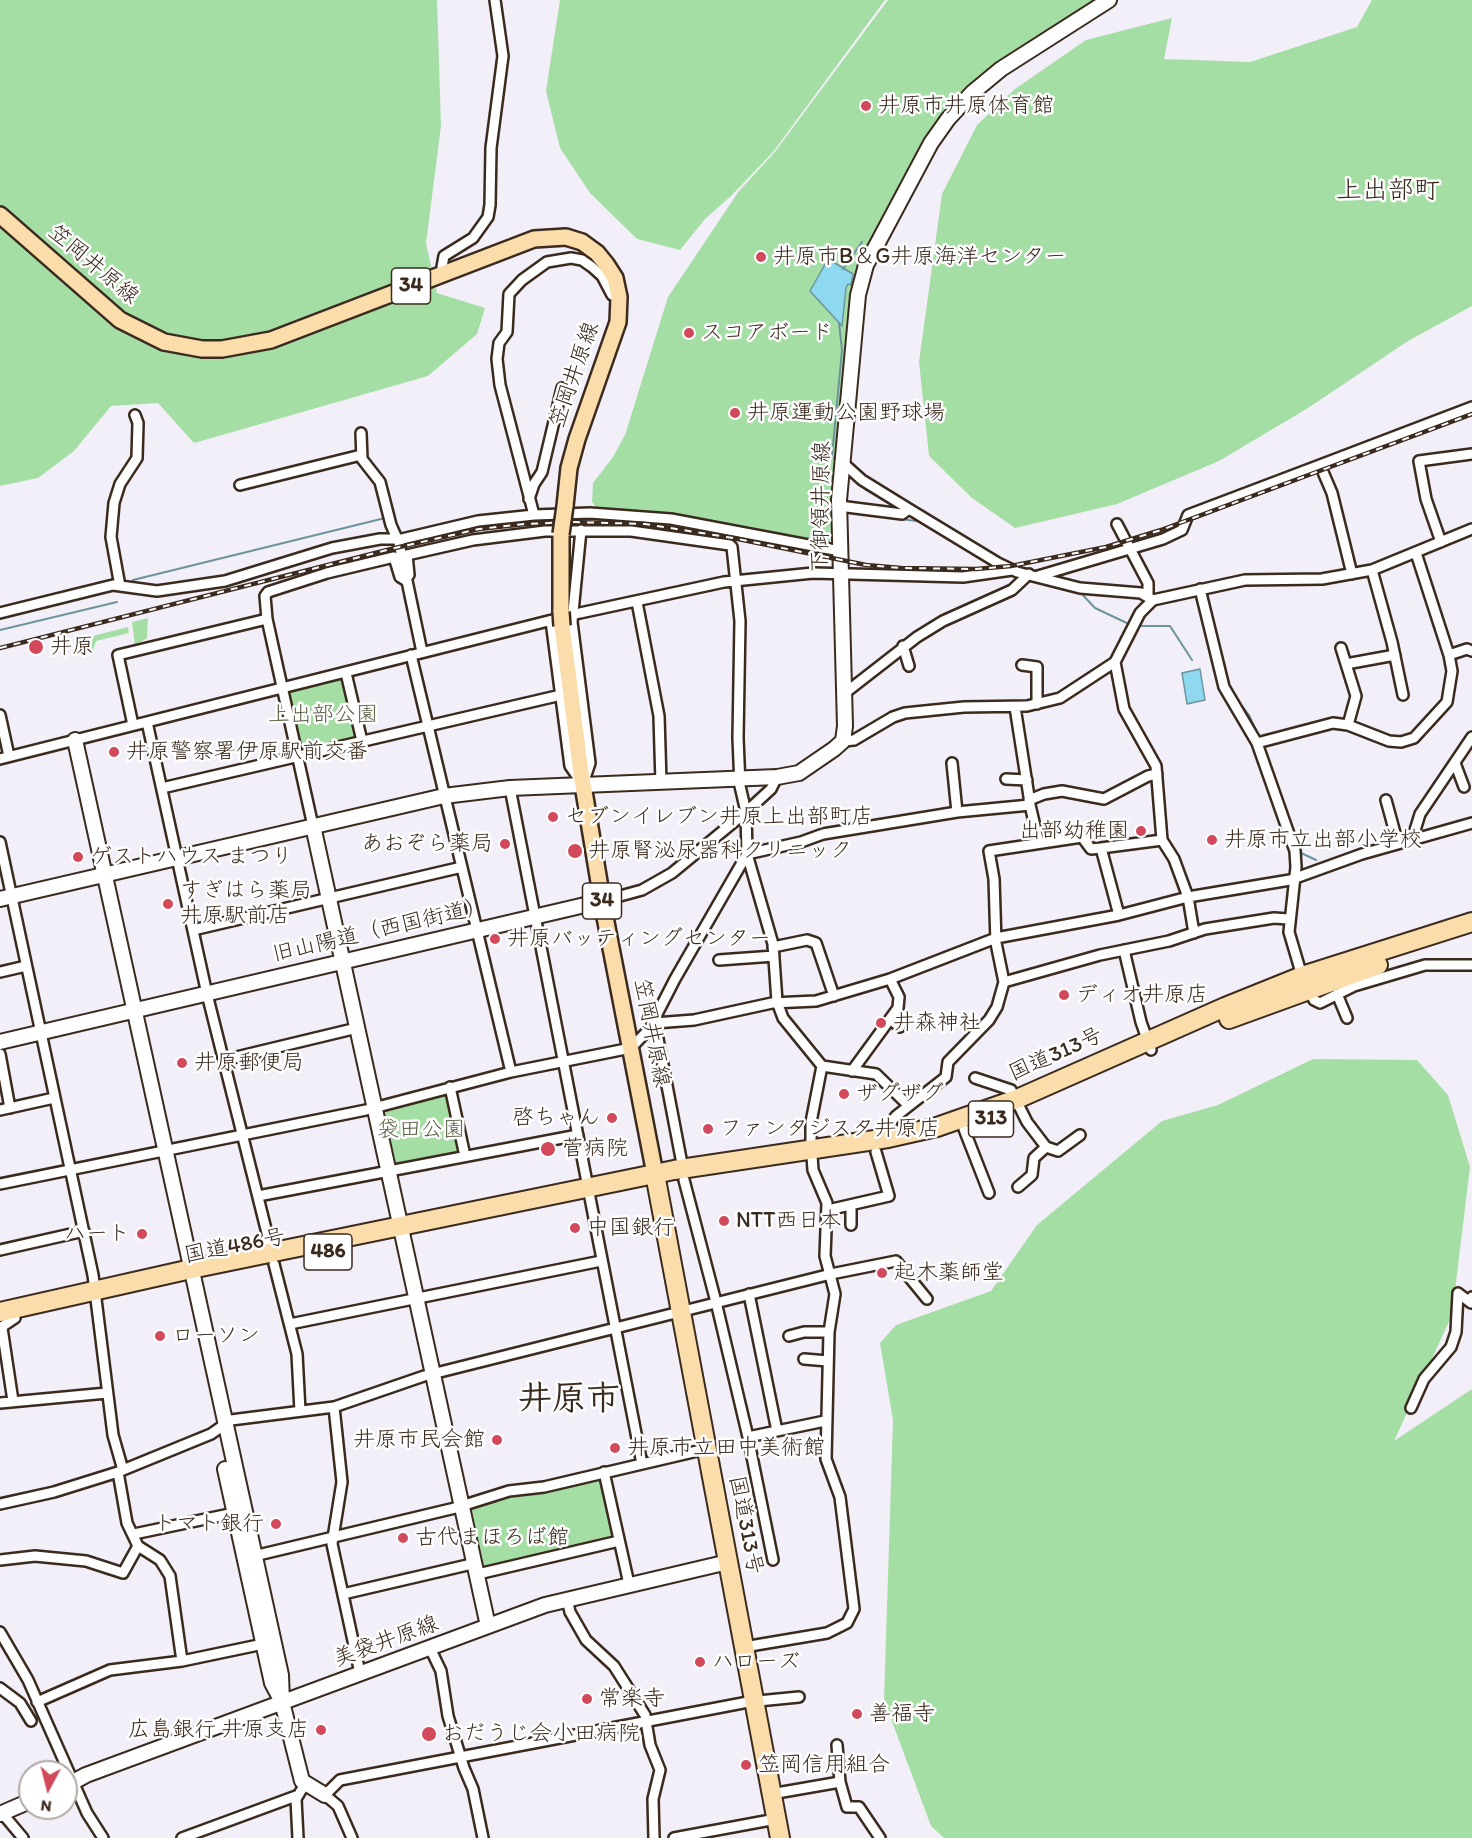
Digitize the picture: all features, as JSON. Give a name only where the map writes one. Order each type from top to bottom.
[{"type":"highway","name":"国道313号","points":[[812,1154],[876,1152],[920,1144],[964,1130],[1149,1046],[1305,982],[1472,922]]},
{"type":"highway","name":"国道313号","points":[[1305,982],[1472,934]]},
{"type":"highway","name":"国道313号","points":[[780,1838],[656,1180],[812,1154],[955,1122],[1019,1104]]},
{"type":"highway","name":"国道486号","points":[[4,1318],[188,1275],[656,1180]]},
{"type":"main road","name":"笠岡井原線","points":[[0,215],[120,320],[164,342],[202,349],[222,350],[271,340],[534,239],[566,237],[582,242],[597,253],[615,278],[619,297],[618,322],[574,449],[561,534],[562,618],[583,786],[602,901],[656,1180]]},
{"type":"street","points":[[444,274],[442,267],[444,256],[473,238],[488,217],[492,148],[503,56],[495,0]]},
{"type":"street","name":"下御領井原線","points":[[843,741],[845,693],[839,506],[861,279],[878,241],[931,143],[948,119],[988,79],[1109,0]]},
{"type":"street","points":[[534,514],[500,385],[497,359],[499,343],[507,332],[509,294],[522,280],[547,262],[571,258],[582,260],[592,267],[602,276],[612,295],[619,297]]},
{"type":"street","points":[[530,499],[534,484],[542,472],[561,388]]},
{"type":"street","points":[[845,693],[903,646],[943,621],[1012,590],[1029,577],[1131,549],[1178,532],[1185,527],[1188,515],[1472,407]]},
{"type":"street","points":[[120,586],[111,537],[113,514],[120,484],[137,458],[138,423],[135,415]]},
{"type":"street","points":[[360,433],[361,455],[380,482],[397,539],[422,652]]},
{"type":"street","points":[[1441,542],[1426,499],[1419,461],[1472,454]]},
{"type":"street","points":[[240,485],[361,455]]},
{"type":"street","points":[[842,462],[862,480],[906,511],[1012,570],[1029,577],[1080,588],[1133,592],[1150,598],[1245,580],[1300,580],[1372,570],[1472,529]]},
{"type":"street","points":[[1320,465],[1332,494],[1352,574]]},
{"type":"street","points":[[839,506],[906,511]]},
{"type":"street","points":[[0,613],[120,586],[157,591],[225,581],[332,548],[380,539],[397,539],[478,521],[534,514],[590,513],[659,519],[840,551]]},
{"type":"street","points":[[6,898],[444,796],[510,788],[740,779],[799,773],[843,741],[854,740],[893,717],[905,713],[964,707],[1037,704],[1060,698],[1115,663],[1150,598],[1148,583],[1118,524]]},
{"type":"street","points":[[405,580],[409,575],[407,555],[507,535],[581,530],[658,533],[731,546],[740,621],[740,779],[742,802],[746,812],[747,854],[773,952],[777,1002],[783,1018],[822,1066],[876,1074],[908,1105]]},
{"type":"street","points":[[581,530],[562,618],[561,695],[570,766],[583,786]]},
{"type":"street","points":[[1257,743],[1333,723],[1348,724],[1389,741],[1401,742],[1414,738],[1447,702],[1452,671],[1449,655],[1416,553]]},
{"type":"street","points":[[405,580],[400,577],[394,557],[327,573],[268,592],[265,597],[267,619],[418,1298],[488,1626]]},
{"type":"street","points":[[0,715],[5,758],[422,652],[734,580],[841,572],[963,577],[1012,570]]},
{"type":"street","points":[[1372,570],[1395,655],[1403,695]]},
{"type":"street","points":[[1200,589],[1224,687],[1257,743],[1295,851],[1295,878],[1288,919],[1290,939],[1305,982],[1318,1003],[1354,986],[1425,965],[1472,965]]},
{"type":"street","points":[[637,602],[659,716],[661,783]]},
{"type":"street","points":[[133,725],[118,655],[267,619]]},
{"type":"street","points":[[903,646],[909,666]]},
{"type":"street","points":[[1341,648],[1356,696],[1348,724]]},
{"type":"street","points":[[1449,655],[1467,649],[1472,651]]},
{"type":"street","points":[[411,655],[512,1072]]},
{"type":"street","points":[[1346,664],[1395,655]]},
{"type":"street","points":[[1115,663],[1124,709],[1156,766],[1162,840],[1174,859],[1188,897],[1194,933]]},
{"type":"street","points":[[1022,665],[1037,667],[1037,704]]},
{"type":"street","points":[[346,673],[362,741]]},
{"type":"street","points":[[162,788],[561,695]]},
{"type":"street","points":[[1015,706],[1039,843]]},
{"type":"street","points":[[147,722],[207,994],[298,1360],[300,1411]]},
{"type":"street","points":[[1412,840],[1420,814],[1472,737]]},
{"type":"street","points":[[71,741],[269,1643],[281,1675],[282,1702],[301,1777],[305,1784],[338,1806],[352,1838]]},
{"type":"street","points":[[952,763],[957,812]]},
{"type":"street","points":[[1455,763],[1464,787]]},
{"type":"street","points":[[773,1560],[748,1437],[683,1175],[656,1016],[747,854],[801,842],[822,834],[1030,802],[1044,794],[1062,791],[1104,799],[1148,776],[1157,774]]},
{"type":"street","name":"旧山陽道（西国街道）","points":[[0,1042],[642,890],[672,873],[746,812],[771,789],[777,777]]},
{"type":"street","points":[[1006,779],[1027,780]]},
{"type":"street","points":[[510,788],[642,1464]]},
{"type":"street","points":[[1386,800],[1398,844]]},
{"type":"street","points":[[0,1184],[69,1168],[374,1108],[512,1072],[631,1048],[656,1023],[694,1020],[777,1002],[803,1003],[834,996],[890,979],[996,938],[1119,915],[1188,897],[1295,878],[1398,844],[1472,823]]},
{"type":"street","points":[[989,851],[1082,837],[1091,849],[1162,840]]},
{"type":"street","points":[[888,1138],[888,1126],[908,1105],[946,1077],[948,1062],[993,1014],[1004,982],[996,938],[994,879],[985,841]]},
{"type":"street","points":[[0,842],[6,898],[26,966],[84,1231],[113,1435],[121,1471],[123,1511],[138,1546],[160,1560],[170,1575],[182,1661]]},
{"type":"street","points":[[1101,848],[1119,915]]},
{"type":"street","points":[[194,930],[462,867]]},
{"type":"street","points":[[1004,982],[1194,933],[1274,918],[1288,919]]},
{"type":"street","points":[[719,960],[773,952],[807,940],[816,943],[834,996]]},
{"type":"street","points":[[1124,950],[1149,1046]]},
{"type":"street","points":[[0,972],[26,966]]},
{"type":"street","points":[[852,1071],[900,1002],[890,979]]},
{"type":"street","points":[[1337,994],[1347,1018]]},
{"type":"street","points":[[890,1019],[900,1027]]},
{"type":"street","points":[[224,1060],[357,1028]]},
{"type":"street","points":[[0,1054],[5,1109],[54,1098]]},
{"type":"street","points":[[744,1647],[827,1633],[839,1629],[852,1616],[840,1497],[826,1459],[825,1421],[829,1332],[835,1294],[825,1256],[828,1210],[813,1170],[812,1154],[812,1122],[822,1066]]},
{"type":"street","points":[[975,1078],[1011,1090],[1027,1122],[1046,1147],[1058,1151],[1080,1135]]},
{"type":"street","points":[[450,1087],[465,1156]]},
{"type":"street","points":[[964,1130],[989,1193]]},
{"type":"street","points":[[258,1196],[578,1135]]},
{"type":"street","points":[[1018,1187],[1032,1174],[1035,1166],[1034,1158],[1046,1147]]},
{"type":"street","points":[[828,1210],[889,1196],[876,1152]]},
{"type":"street","points":[[851,1206],[851,1225]]},
{"type":"street","points":[[0,1250],[84,1231]]},
{"type":"street","points":[[290,1324],[601,1261]]},
{"type":"street","points":[[0,1504],[54,1492],[121,1471],[221,1427],[231,1420],[334,1407],[434,1374],[831,1274],[896,1261],[927,1299]]},
{"type":"street","points":[[1411,1408],[1424,1379],[1451,1347],[1456,1332],[1458,1293],[1471,1303],[1472,1297]]},
{"type":"street","points":[[749,1294],[777,1431]]},
{"type":"street","points":[[4,1318],[13,1401]]},
{"type":"street","points":[[789,1336],[804,1332],[829,1332]]},
{"type":"street","points":[[804,1359],[828,1361]]},
{"type":"street","points":[[0,1403],[107,1393]]},
{"type":"street","points":[[334,1407],[342,1482],[331,1539],[360,1673]]},
{"type":"street","points":[[748,1437],[825,1421]]},
{"type":"street","points":[[254,1556],[331,1539],[509,1491],[567,1482],[706,1449]]},
{"type":"street","points":[[604,1472],[629,1584]]},
{"type":"street","points":[[134,1534],[240,1512]]},
{"type":"street","points":[[240,1512],[254,1556],[269,1643]]},
{"type":"street","points":[[343,1594],[620,1541]]},
{"type":"street","points":[[0,1560],[35,1556],[86,1561],[123,1573],[138,1546]]},
{"type":"street","name":"美袋井原線","points":[[78,1780],[360,1673],[567,1599],[728,1562]]},
{"type":"street","points":[[567,1599],[570,1612],[586,1640],[614,1666],[647,1721],[650,1745],[660,1770],[653,1798],[654,1838]]},
{"type":"street","points":[[0,1632],[37,1702],[61,1760]]},
{"type":"street","points":[[37,1702],[110,1670],[182,1661],[269,1643]]},
{"type":"street","points":[[430,1648],[441,1671],[448,1716],[473,1789],[483,1838]]},
{"type":"street","points":[[0,1688],[20,1703],[31,1721]]},
{"type":"street","points":[[324,1795],[340,1780],[754,1701],[799,1697]]},
{"type":"street","points":[[837,1745],[840,1782],[847,1807],[859,1807],[880,1838]]},
{"type":"street","points":[[771,1794],[840,1782]]},
{"type":"street","points":[[182,1838],[296,1796],[305,1784]]},
{"type":"street","points":[[296,1796],[298,1838]]},
{"type":"street","points":[[78,1797],[104,1838]]},
{"type":"street","points":[[18,1806],[1,1813],[23,1838]]},
{"type":"street","points":[[674,1838],[776,1819]]},
{"type":"green space","points":[[0,0],[437,0],[441,126],[426,243],[437,293],[485,308],[477,334],[428,376],[194,443],[158,403],[111,406],[74,451],[38,478],[0,486]]},
{"type":"green space","points":[[560,0],[885,0],[773,152],[732,195],[705,219],[680,250],[637,239],[590,193],[560,148],[546,91]]},
{"type":"green space","points":[[888,0],[1100,0],[976,81],[962,94],[925,140],[878,224],[853,279],[832,486],[830,544],[827,546],[683,516],[599,511],[592,502],[593,483],[613,457],[625,435],[668,297],[739,191],[774,153]]},
{"type":"green space","points":[[1372,0],[1472,0],[1472,306],[1408,341],[1308,408],[1219,461],[1117,504],[1015,528],[972,498],[929,456],[919,362],[942,194],[977,125],[1015,89],[1086,40],[1172,18],[1164,59],[1250,62],[1357,27]]},
{"type":"green space","points":[[148,618],[147,638],[135,646],[132,622]]},
{"type":"green space","points":[[128,627],[129,633],[96,641],[93,650],[83,650],[81,639]]},
{"type":"green space","name":"上出部公園","points":[[345,680],[358,736],[356,739],[305,752],[301,748],[289,694],[292,691]]},
{"type":"green space","points":[[1313,1059],[1417,1060],[1448,1095],[1470,1167],[1452,1315],[1394,1441],[1472,1389],[1472,1838],[944,1838],[931,1826],[884,1700],[893,1420],[880,1343],[896,1325],[991,1291],[1037,1225],[1162,1121],[1218,1105]]},
{"type":"green space","name":"袋田公園","points":[[441,1092],[449,1093],[461,1153],[395,1166],[381,1108]]},
{"type":"green space","points":[[601,1478],[615,1538],[485,1570],[471,1506],[509,1493],[512,1495]]},
{"type":"water","points":[[828,259],[853,274],[851,285],[848,284],[846,288],[842,326],[810,291]]},
{"type":"water","points":[[1200,669],[1205,700],[1187,704],[1182,673]]},
{"type":"waterway","points":[[843,269],[862,242]]},
{"type":"waterway","points":[[834,459],[832,456],[842,350],[839,323]]},
{"type":"waterway","points":[[846,473],[866,490],[900,510]]},
{"type":"waterway","points":[[847,512],[916,521]]},
{"type":"waterway","points":[[908,515],[990,564]]},
{"type":"waterway","points":[[133,580],[385,518],[387,529]]},
{"type":"waterway","points":[[1053,576],[1127,554]]},
{"type":"waterway","points":[[1012,576],[1021,578]]},
{"type":"waterway","points":[[1079,591],[1095,608],[1131,625]]},
{"type":"waterway","points":[[404,595],[415,642]]},
{"type":"waterway","points":[[0,630],[117,602]]},
{"type":"waterway","points":[[1136,626],[1170,626],[1192,660]]},
{"type":"waterway","points":[[1228,683],[1234,696]]},
{"type":"waterway","points":[[1238,701],[1249,715],[1260,739]]},
{"type":"waterway","points":[[1424,832],[1436,829]]},
{"type":"waterway","points":[[1301,853],[1316,860]]},
{"type":"tunnel","points":[[658,532],[659,521]]},
{"type":"railway","points":[[0,648],[395,548],[479,529],[525,524],[572,522],[645,524],[733,538],[866,565],[976,569],[1011,566],[1106,547],[1161,530],[1472,414]]},
{"type":"place","name":"井原市井原体育館","points":[[866,106]]},
{"type":"place","name":"井原市B＆G井原海洋センター","points":[[761,257]]},
{"type":"place","name":"スコアボード","points":[[689,333]]},
{"type":"place","name":"井原運動公園野球場","points":[[735,413]]},
{"type":"place","name":"井原","points":[[36,647]]},
{"type":"place","name":"井原警察署伊原駅前交番","points":[[114,752]]},
{"type":"place","name":"セブンイレブン井原上出部町店","points":[[553,817]]},
{"type":"place","name":"出部幼稚園","points":[[1141,831]]},
{"type":"place","name":"井原市立出部小学校","points":[[1212,840]]},
{"type":"place","name":"あおぞら薬局","points":[[505,844]]},
{"type":"place","name":"井原腎泌尿器科クリニック","points":[[575,851]]},
{"type":"place","name":"ゲストハウス まつり","points":[[78,857]]},
{"type":"place","name":"すぎはら薬局 井原駅前店","points":[[168,904]]},
{"type":"place","name":"井原バッティングセンター","points":[[495,939]]},
{"type":"place","name":"ディオ井原店","points":[[1064,995]]},
{"type":"place","name":"井森神社","points":[[881,1023]]},
{"type":"place","name":"井原郵便局","points":[[182,1063]]},
{"type":"place","name":"ザグザグ","points":[[844,1094]]},
{"type":"place","name":"啓ちゃん","points":[[612,1118]]},
{"type":"place","name":"ファンタジスタ井原店","points":[[708,1129]]},
{"type":"place","name":"菅病院","points":[[548,1149]]},
{"type":"place","name":"NTT西日本","points":[[724,1221]]},
{"type":"place","name":"中国銀行","points":[[575,1228]]},
{"type":"place","name":"ハート","points":[[142,1234]]},
{"type":"place","name":"起木薬師堂","points":[[882,1273]]},
{"type":"place","name":"ローソン","points":[[160,1336]]},
{"type":"place","name":"井原市民会館","points":[[497,1440]]},
{"type":"place","name":"井原市立田中美術館","points":[[615,1448]]},
{"type":"place","name":"トマト銀行","points":[[276,1524]]},
{"type":"place","name":"古代まほろば館","points":[[403,1538]]},
{"type":"place","name":"ハローズ","points":[[700,1662]]},
{"type":"place","name":"常楽寺","points":[[587,1699]]},
{"type":"place","name":"善福寺","points":[[857,1714]]},
{"type":"place","name":"広島銀行 井原支店","points":[[321,1730]]},
{"type":"place","name":"おだうじ会小田病院","points":[[429,1734]]},
{"type":"place","name":"笠岡信用組合","points":[[746,1765]]},
{"type":"district","name":"上出部町","points":[[1388,191]]},
{"type":"district","name":"井原市","points":[[569,1400]]}]
